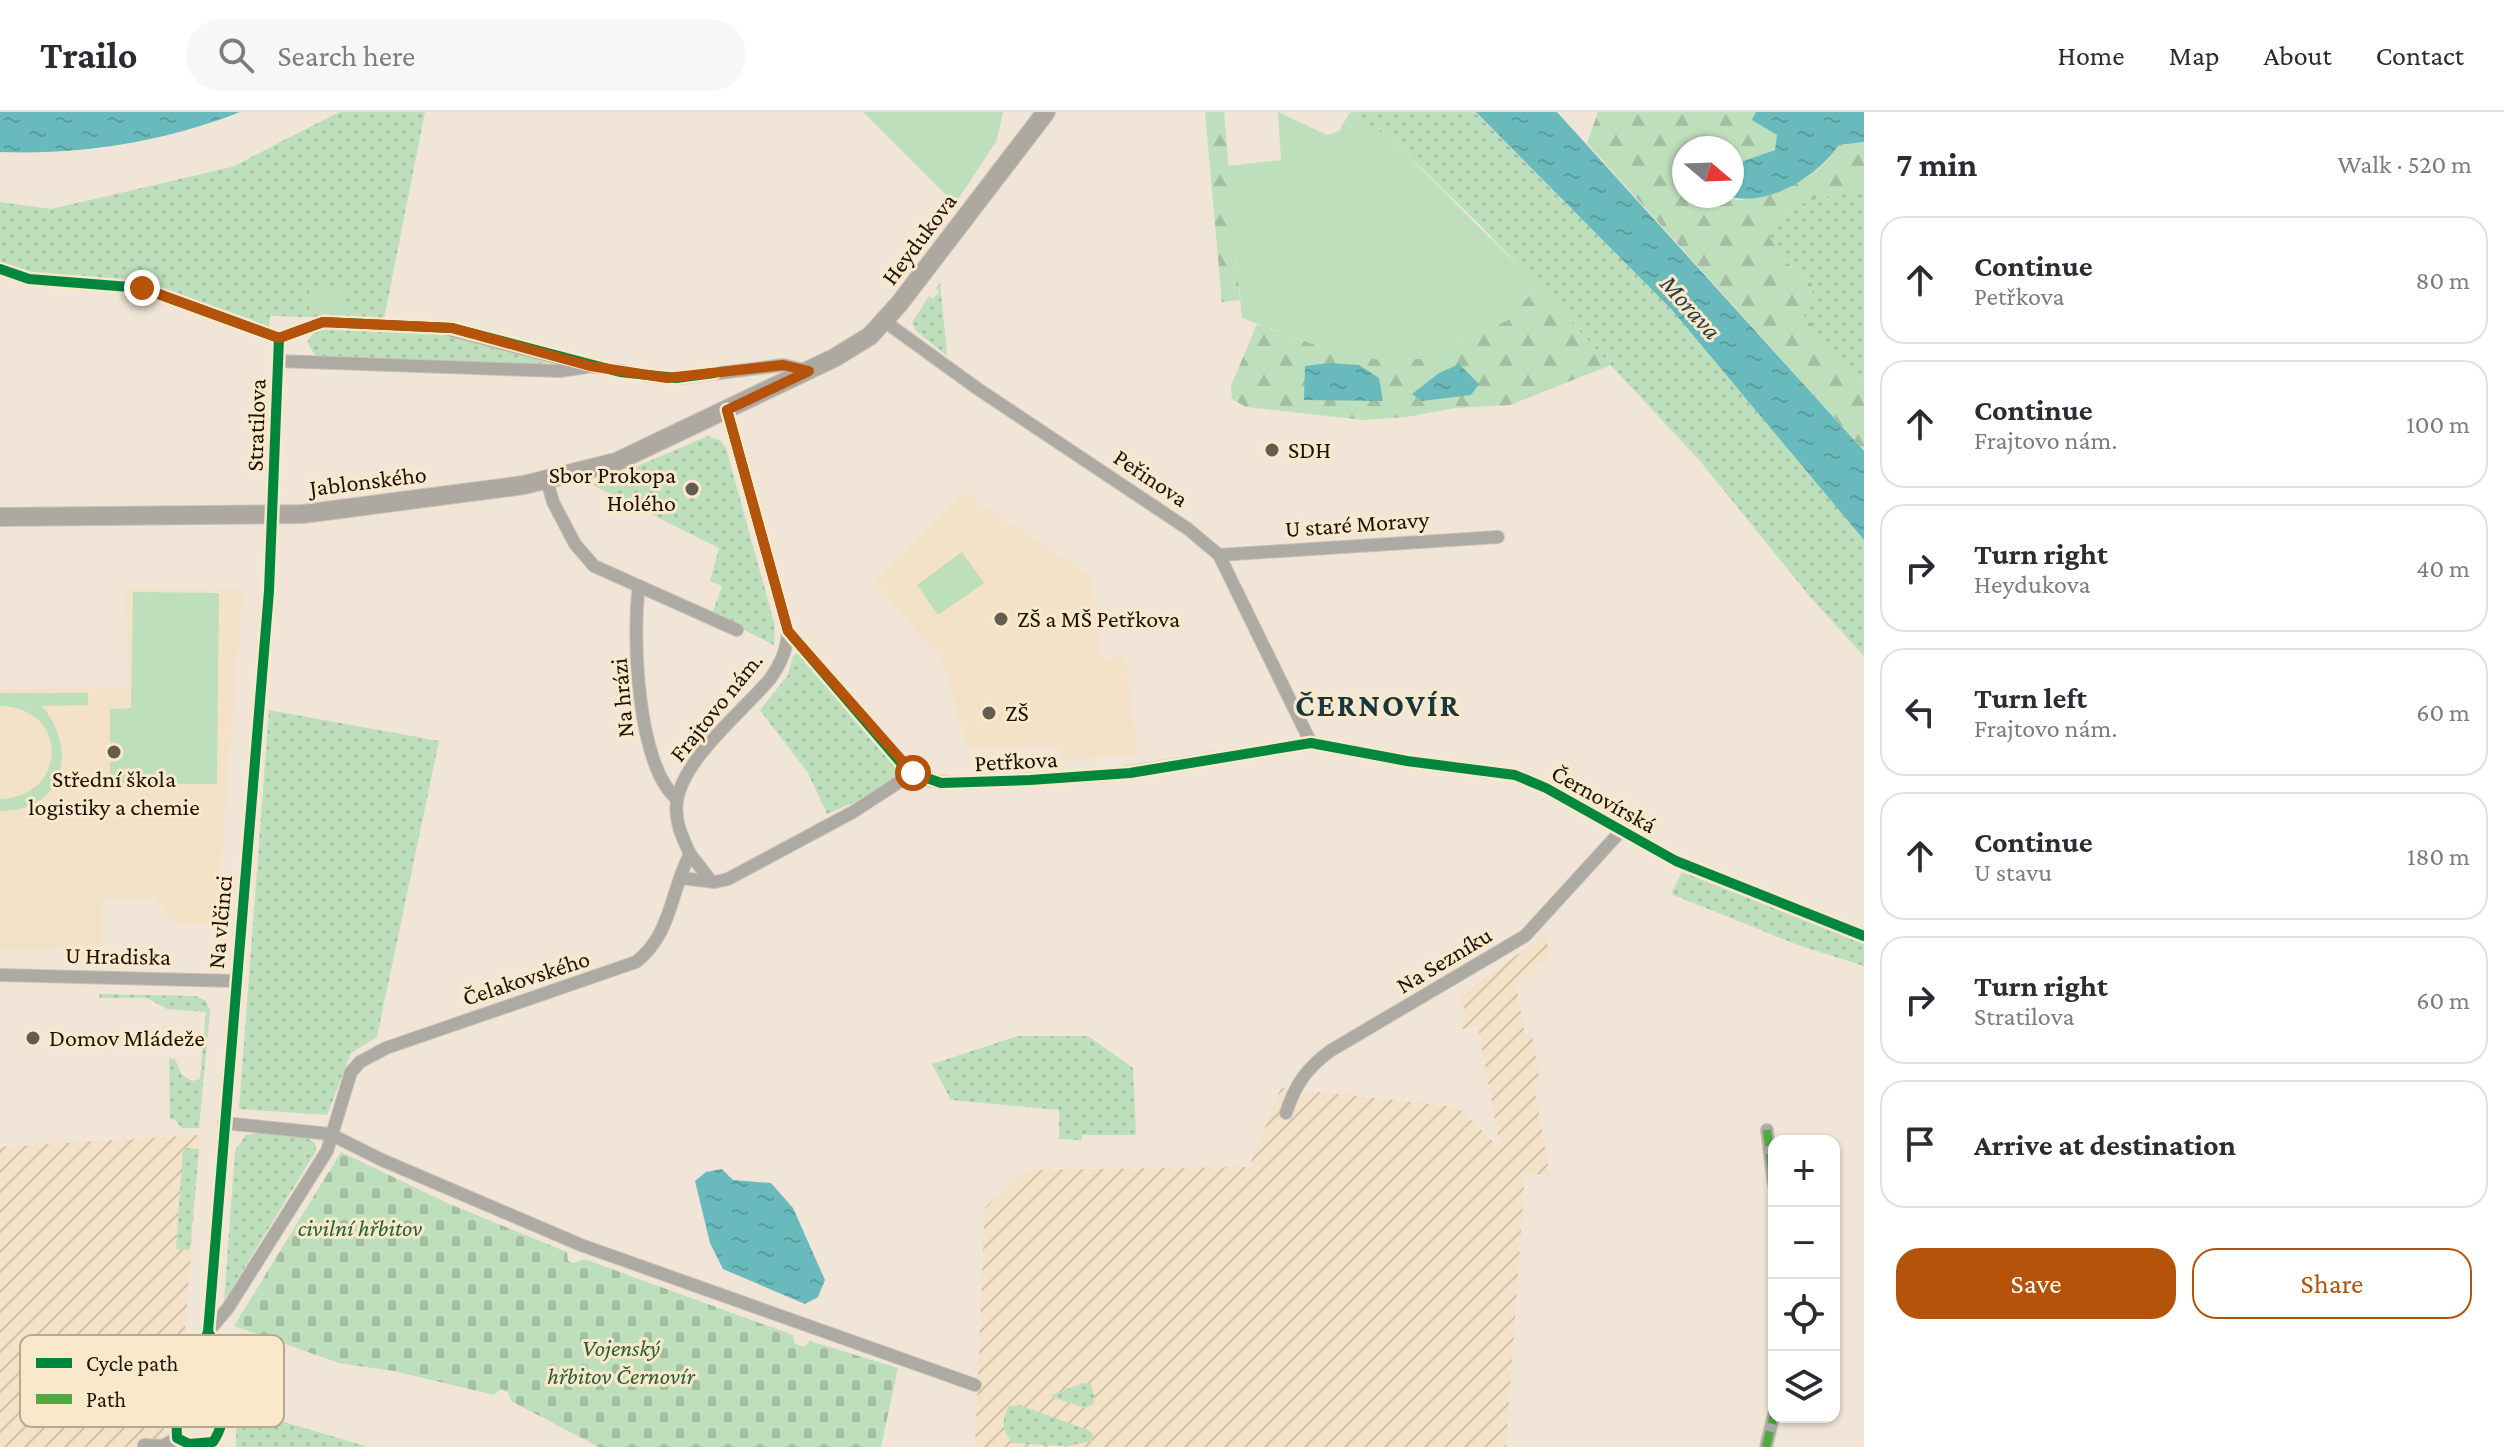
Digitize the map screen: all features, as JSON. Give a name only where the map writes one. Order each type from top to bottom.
[{"type":"street","name":"Heydukova","points":[[727,410],[855,346],[884,321],[1046,112]]},
{"type":"street","points":[[0,269],[29,279],[142,288],[279,338],[323,322],[452,328],[590,366],[682,378],[783,365],[809,371]]},
{"type":"street","name":"Peřinova","points":[[884,321],[978,389],[1188,529],[1219,555],[1311,743]]},
{"type":"street","name":"Stratilova","points":[[274,516],[279,338]]},
{"type":"street","points":[[278,361],[560,371],[590,366]]},
{"type":"street","points":[[681,878],[711,881],[733,877],[853,812],[913,773],[788,631],[727,410]]},
{"type":"street","name":"Jablonského","points":[[0,517],[274,516],[547,481],[616,462],[727,410]]},
{"type":"street","name":"Frajtovo nám.","points":[[547,481],[566,528],[584,557],[608,573],[737,630]]},
{"type":"street","name":"Na vlčinci","points":[[207,1335],[274,516]]},
{"type":"street","name":"U staré Moravy","points":[[1219,555],[1498,537]]},
{"type":"street","name":"Na hrázi","points":[[639,586],[643,725],[654,765],[664,785],[677,799]]},
{"type":"street","name":"Frajtovo nám.","points":[[677,799],[695,762],[781,664],[788,631]]},
{"type":"street","name":"Petřkova","points":[[913,773],[950,784],[1111,775],[1311,743]]},
{"type":"street","name":"Černovírská","points":[[1311,743],[1407,761],[1515,775],[1546,788],[1676,861],[1864,936]]},
{"type":"street","points":[[677,799],[680,830],[690,854],[711,881]]},
{"type":"street","name":"Na Sezníku","points":[[1286,1113],[1296,1083],[1311,1065],[1525,936],[1620,832]]},
{"type":"street","name":"Čelakovského","points":[[208,1332],[228,1308],[327,1151],[351,1072],[367,1057],[636,962],[657,942],[690,854]]},
{"type":"street","name":"U Hradiska","points":[[0,975],[235,981]]},
{"type":"street","points":[[224,1123],[330,1134],[382,1160],[581,1245],[975,1385]]},
{"type":"street","points":[[1767,1130],[1768,1138]]},
{"type":"street","points":[[1766,1447],[1772,1423]]},
{"type":"street","name":"Na vlčinci","points":[[177,1427],[177,1438],[189,1444],[213,1442],[222,1427]]},
{"type":"street","points":[[144,1445],[163,1446],[177,1438]]},
{"type":"shaded area","name":"ZŠ a MŠ Petřkova","points":[[964,493],[1090,575],[1102,659],[1125,657],[1138,756],[1063,759],[1061,747],[967,749],[943,661],[873,581]]},
{"type":"shaded area","name":"Střední škola logistiky a chemie","points":[[126,588],[243,591],[216,924],[177,924],[154,899],[102,899],[102,956],[72,956],[71,950],[0,950],[0,689],[128,688]]},
{"type":"shaded area","points":[[1544,935],[1551,955],[1516,984],[1525,1036],[1532,1035],[1539,1077],[1533,1081],[1550,1176],[1525,1173],[1506,1447],[975,1447],[985,1207],[1028,1170],[1249,1167],[1281,1088],[1457,1107],[1500,1148],[1478,1026],[1462,1029],[1464,1007],[1458,998]]},
{"type":"shaded area","points":[[200,1135],[185,1335],[20,1335],[20,1427],[163,1427],[171,1447],[0,1447],[0,1147]]},
{"type":"green space","points":[[339,112],[425,112],[384,319],[270,316],[269,329],[138,287],[0,275],[0,202],[51,209],[232,167]]},
{"type":"green space","points":[[863,112],[1003,112],[997,140],[955,204]]},
{"type":"green space","points":[[1205,112],[1224,112],[1240,300],[1222,302]]},
{"type":"green space","points":[[1278,112],[1327,135],[1339,131],[1350,112],[1391,139],[1538,286],[1508,320],[1421,359],[1374,359],[1316,345],[1242,318],[1228,166],[1281,160]]},
{"type":"green space","points":[[1350,112],[1476,112],[1672,310],[1864,540],[1864,656],[1811,598],[1700,461],[1481,226],[1391,139]]},
{"type":"green space","points":[[1598,112],[1756,112],[1753,120],[1778,134],[1775,150],[1744,161],[1744,136],[1672,136],[1672,208],[1744,208],[1744,200],[1776,191],[1815,171],[1839,145],[1864,142],[1864,192],[1822,198],[1794,208],[1774,226],[1770,238],[1785,261],[1813,285],[1812,306],[1801,312],[1864,386],[1864,451],[1587,143]]},
{"type":"green space","points":[[1864,192],[1864,386],[1800,312],[1813,285],[1785,261],[1770,238],[1782,216],[1794,208],[1822,198]]},
{"type":"green space","points":[[940,283],[946,355],[916,331],[912,323],[929,296],[933,299],[939,292],[936,288]]},
{"type":"green space","points":[[309,286],[343,286],[342,311],[309,310]]},
{"type":"green space","points":[[1538,286],[1611,365],[1510,405],[1456,408],[1406,417],[1364,420],[1246,407],[1232,399],[1231,386],[1257,324],[1316,345],[1421,359],[1508,320]]},
{"type":"green space","points":[[330,326],[453,333],[548,360],[544,366],[327,359],[315,355],[307,342],[317,329]]},
{"type":"green space","points":[[708,436],[721,441],[726,448],[775,626],[774,645],[712,614],[722,586],[710,581],[719,548],[593,485]]},
{"type":"green space","points":[[962,552],[984,583],[938,615],[917,585]]},
{"type":"green space","points":[[133,592],[219,593],[217,784],[110,783],[110,709],[131,708]]},
{"type":"green space","points":[[799,652],[806,653],[899,773],[869,796],[827,814],[808,773],[760,710],[788,675],[793,656]]},
{"type":"green space","points":[[0,693],[88,693],[88,705],[42,706],[60,741],[62,759],[59,775],[39,801],[22,808],[0,811],[0,799],[22,794],[39,784],[48,769],[52,752],[49,735],[39,721],[23,710],[0,706]]},
{"type":"green space","points":[[269,710],[439,741],[377,1037],[351,1053],[327,1115],[239,1109]]},
{"type":"green space","points":[[1682,872],[1864,944],[1864,966],[1798,945],[1671,894]]},
{"type":"green space","points":[[99,994],[196,996],[206,1001],[210,1011],[199,1128],[182,1128],[174,1119],[170,1120],[169,1058],[175,1059],[182,1075],[192,1081],[200,1079],[206,1012],[167,1009],[147,998],[100,998]]},
{"type":"green space","points":[[1018,1036],[1088,1036],[1133,1068],[1136,1135],[1082,1135],[1082,1140],[1059,1139],[1059,1110],[951,1100],[932,1064]]},
{"type":"green space","points":[[256,1133],[307,1138],[315,1143],[316,1151],[224,1301],[235,1151],[246,1135]]},
{"type":"green space","points":[[183,1148],[199,1149],[190,1250],[176,1249]]},
{"type":"green space","name":"Vojenský hřbitov Černovír","points":[[341,1152],[447,1203],[567,1252],[568,1261],[574,1263],[584,1259],[793,1335],[795,1344],[804,1347],[810,1341],[898,1368],[881,1447],[599,1447],[511,1401],[508,1392],[501,1389],[494,1395],[394,1371],[339,1363],[284,1344],[284,1335],[260,1335],[234,1326]]},
{"type":"green space","points":[[1083,1383],[1091,1385],[1095,1397],[1093,1405],[1085,1408],[1049,1396]]},
{"type":"green space","points":[[1020,1405],[1088,1430],[1094,1435],[1092,1441],[1067,1446],[1012,1443],[1006,1434],[1005,1416],[1009,1406]]},
{"type":"green space","points":[[284,1422],[368,1447],[236,1447],[237,1427],[284,1427]]},
{"type":"water","points":[[0,112],[240,112],[182,131],[122,144],[61,151],[0,152]]},
{"type":"water","name":"Morava","points":[[1476,112],[1557,112],[1864,451],[1864,540],[1672,310]]},
{"type":"water","points":[[1756,112],[1864,112],[1864,142],[1839,145],[1818,168],[1790,187],[1774,194],[1744,199],[1744,161],[1775,150],[1777,135],[1752,120]]},
{"type":"water","points":[[1328,363],[1359,365],[1379,378],[1383,401],[1304,400],[1305,366]]},
{"type":"water","points":[[1459,364],[1479,384],[1471,395],[1422,401],[1412,394],[1439,373]]},
{"type":"water","points":[[722,1169],[733,1180],[771,1183],[793,1208],[825,1280],[818,1297],[805,1304],[723,1269],[710,1243],[695,1181],[706,1172]]},
{"type":"marked path","points":[[1767,1130],[1768,1138]]},
{"type":"marked path","points":[[1766,1447],[1772,1423]]},
{"type":"cycle path","points":[[0,269],[29,279],[142,288],[279,338]]},
{"type":"cycle path","points":[[279,338],[323,322],[452,328],[620,372],[676,378],[714,373]]},
{"type":"cycle path","points":[[208,1332],[269,591],[279,338]]},
{"type":"cycle path","points":[[727,410],[788,631],[913,773],[941,783],[1130,773],[1311,743],[1407,761],[1515,775],[1546,788],[1676,861],[1864,936]]},
{"type":"cycle path","points":[[177,1427],[177,1438],[189,1444],[213,1442],[220,1427]]},
{"type":"place","name":"SDH","points":[[1272,450]]},
{"type":"place","name":"Sbor Prokopa Holého","points":[[692,489]]},
{"type":"place","name":"ZŠ a MŠ Petřkova","points":[[1001,619]]},
{"type":"place","name":"ZŠ","points":[[989,713]]},
{"type":"place","name":"Střední škola logistiky a chemie","points":[[114,752]]},
{"type":"place","name":"Domov Mládeže","points":[[33,1038]]},
{"type":"district","name":"ČERNOVÍR","points":[[1378,705]]},
{"type":"route","points":[[142,288],[269,337],[279,338],[323,322],[452,328],[590,366],[667,378],[783,365],[809,371],[727,410],[788,631],[795,634],[901,763],[913,773]]},
{"type":"park label","name":"civilní hřbitov","points":[[360,1228]]}]
